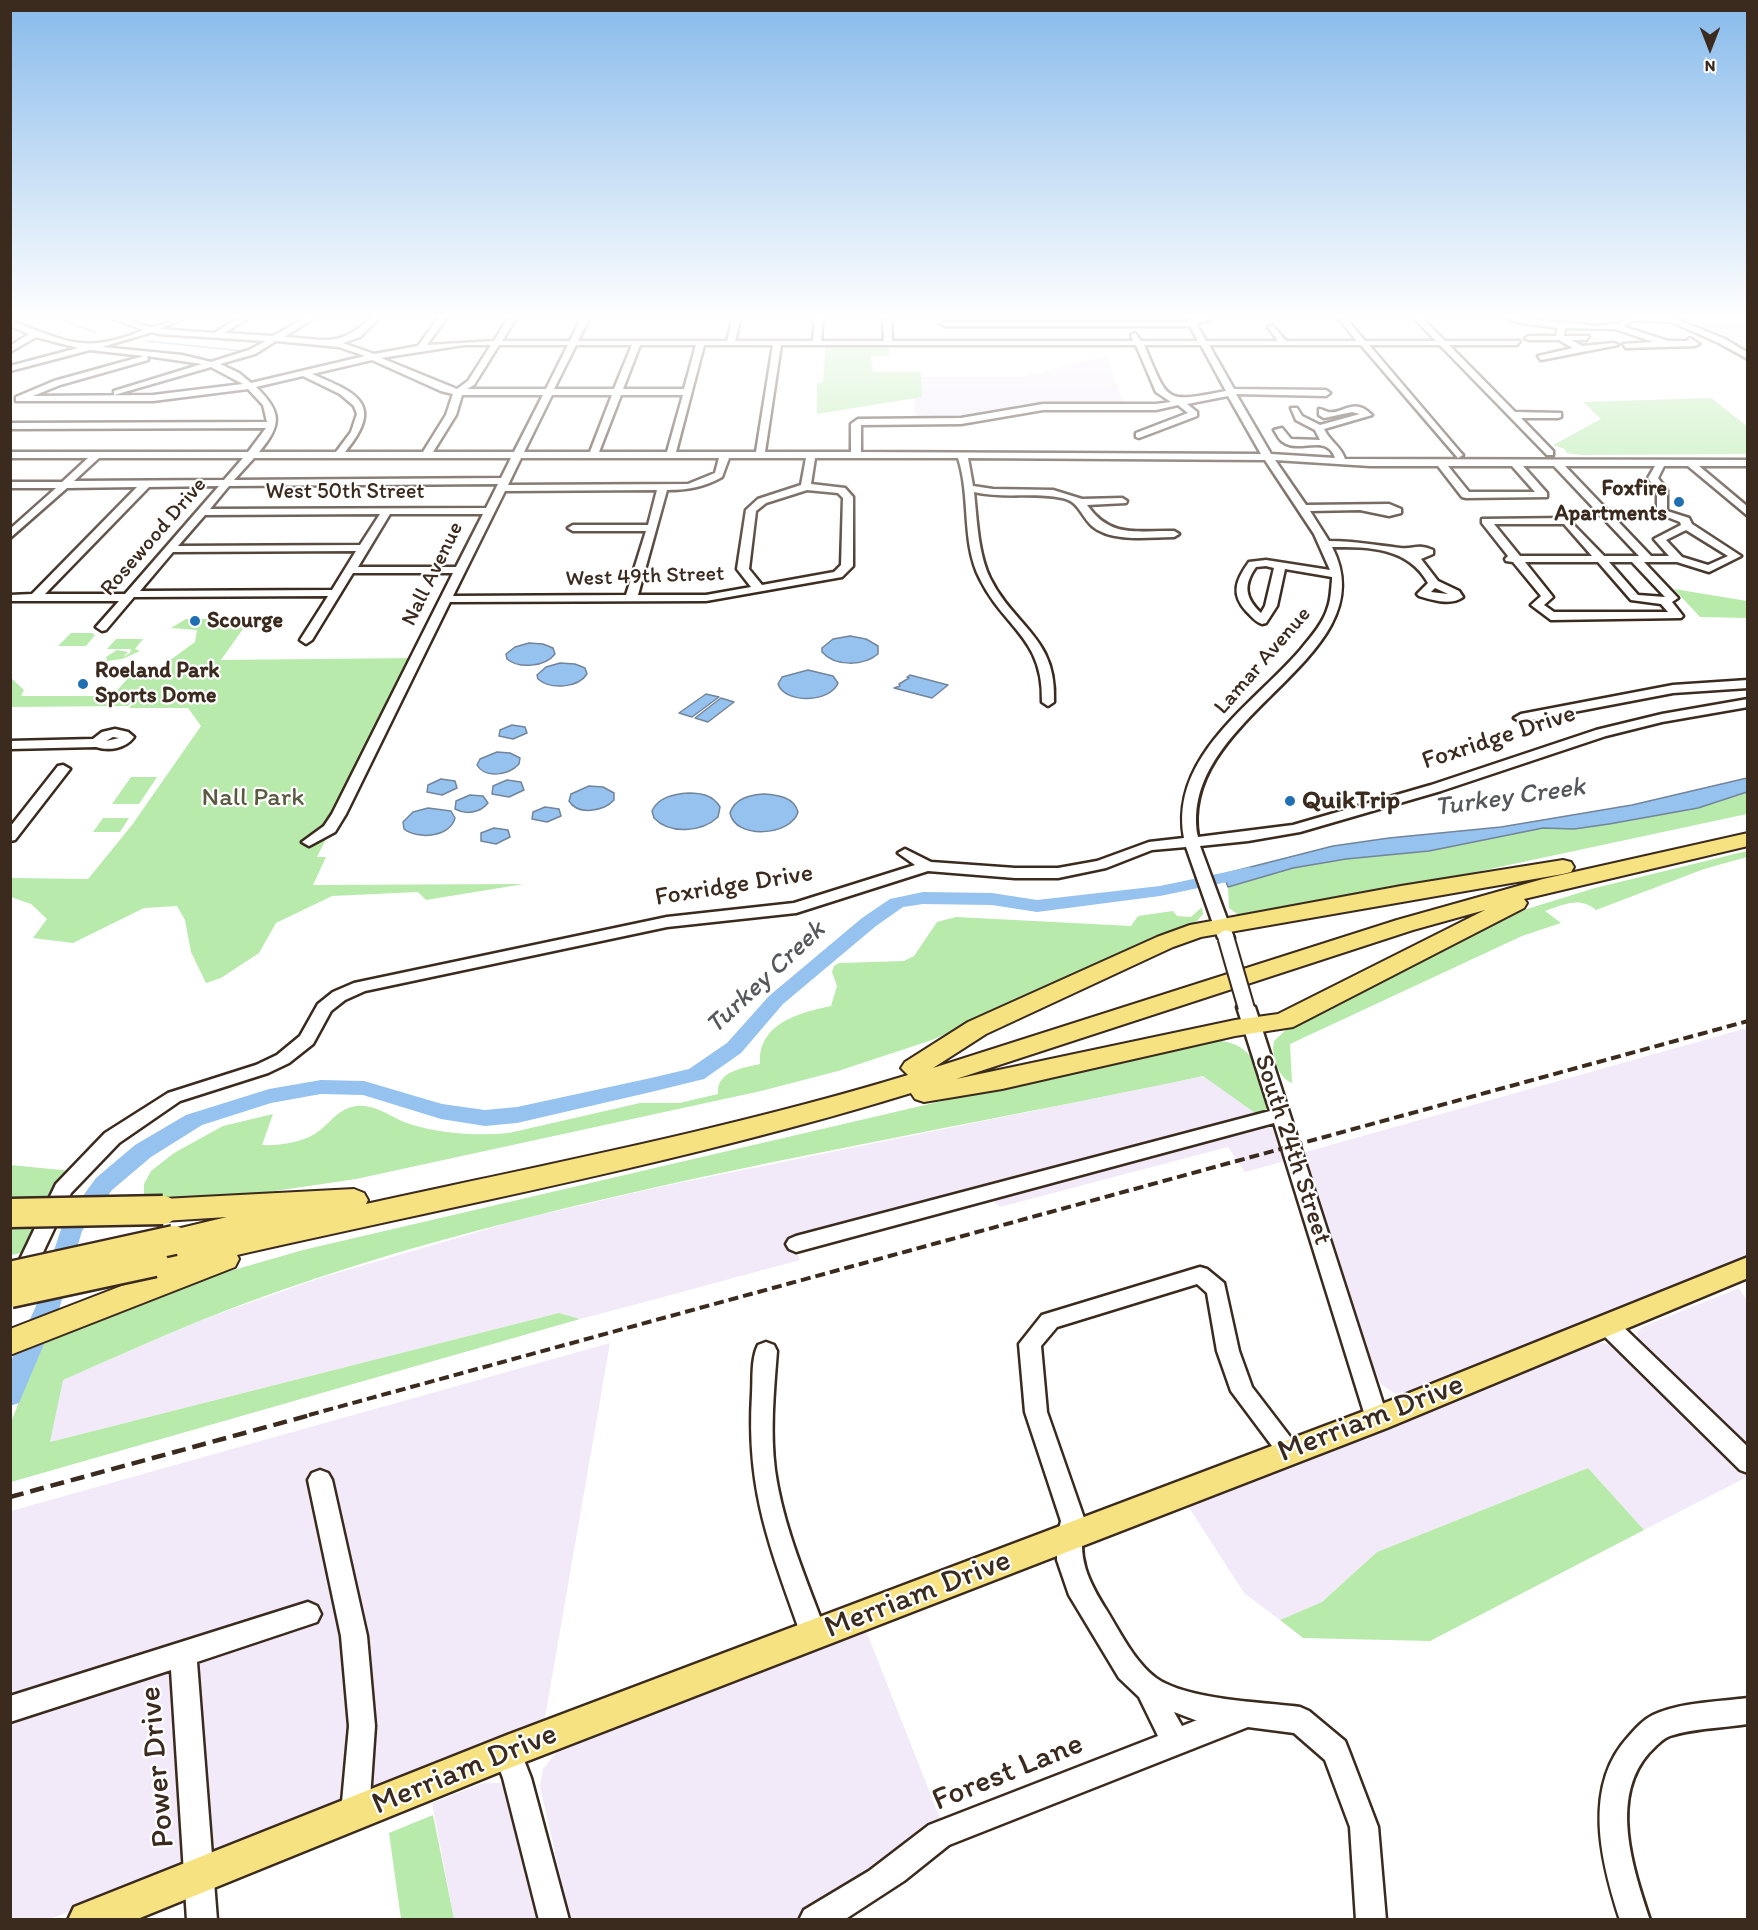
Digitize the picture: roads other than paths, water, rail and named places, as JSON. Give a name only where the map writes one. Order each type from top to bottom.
[{"type":"highway","points":[[914,1068],[977,1028],[1165,942],[1198,930],[1583,863],[1748,828]]},
{"type":"highway","points":[[13,1288],[161,1262],[708,1139],[824,1110],[998,1057],[1405,925],[1551,884],[1748,839]]},
{"type":"highway","points":[[10,1342],[161,1262],[354,1200],[718,1120],[914,1068],[1408,910],[1583,863]]},
{"type":"highway","points":[[824,1110],[1002,1080],[1249,1016],[1294,1018],[1551,884]]},
{"type":"highway","points":[[10,1213],[95,1213],[354,1200]]},
{"type":"main road","name":"Merriam Drive","points":[[87,1920],[507,1752],[1377,1419],[1748,1267]]},
{"type":"street","points":[[10,426],[272,425],[270,407]]},
{"type":"street","points":[[339,454],[359,427],[362,416],[359,407]]},
{"type":"street","points":[[426,454],[451,415],[453,407]]},
{"type":"street","name":"Nall Avenue","points":[[309,843],[330,830],[540,407]]},
{"type":"street","points":[[594,454],[612,407]]},
{"type":"street","points":[[671,454],[685,407]]},
{"type":"street","points":[[760,454],[768,407]]},
{"type":"street","points":[[856,454],[856,424],[858,422],[972,419],[983,424],[1010,418],[1004,413],[1052,407]]},
{"type":"street","points":[[1074,407],[1076,413],[1089,415],[1106,412],[1110,407]]},
{"type":"street","points":[[1139,435],[1194,414],[1184,407]]},
{"type":"street","name":"Lamar Avenue","points":[[1206,882],[1189,830],[1188,810],[1198,772],[1258,700],[1325,628],[1338,597],[1337,574],[1325,544],[1268,456],[1240,407]]},
{"type":"street","points":[[1417,407],[1458,455]]},
{"type":"street","points":[[1504,407],[1550,453]]},
{"type":"street","points":[[1294,410],[1299,418],[1319,428],[1328,443],[1337,449],[1341,461]]},
{"type":"street","points":[[1319,428],[1367,415],[1357,410],[1342,410],[1324,415],[1322,411]]},
{"type":"street","points":[[1512,415],[1558,415]]},
{"type":"street","name":"Rosewood Drive","points":[[102,627],[226,484],[272,425]]},
{"type":"street","points":[[1280,430],[1285,440],[1290,442],[1328,443]]},
{"type":"street","points":[[10,485],[501,485],[662,489],[688,487],[711,480],[721,472],[725,454]]},
{"type":"street","points":[[759,590],[743,569],[751,510],[766,499],[806,487],[811,454]]},
{"type":"street","points":[[962,454],[985,578],[1034,641],[1047,675],[1048,702]]},
{"type":"street","points":[[10,455],[962,454],[1268,456],[1341,461],[1516,464],[1645,463],[1660,466],[1690,463],[1748,463]]},
{"type":"street","points":[[10,535],[97,455]]},
{"type":"street","points":[[1441,463],[1466,495],[1543,495],[1516,464]]},
{"type":"street","points":[[1690,463],[1748,513]]},
{"type":"street","points":[[1558,464],[1641,559],[1672,599],[1665,601],[1635,598],[1567,521],[1486,521],[1547,597],[1537,602],[1538,606],[1551,616],[1677,615],[1665,601]]},
{"type":"street","points":[[1503,558],[1678,559],[1709,569],[1736,556],[1687,526],[1686,520],[1662,513],[1662,490],[1653,478],[1660,466]]},
{"type":"street","points":[[35,598],[145,485]]},
{"type":"street","name":"West 49th Street","points":[[445,599],[706,598],[831,576],[844,571],[847,566],[846,493],[834,488],[806,487]]},
{"type":"street","points":[[631,598],[663,495],[662,489]]},
{"type":"street","points":[[970,494],[1062,495],[1081,502],[1122,501]]},
{"type":"street","points":[[1081,502],[1092,519],[1105,528],[1121,532],[1174,534]]},
{"type":"street","points":[[1302,508],[1368,508]]},
{"type":"street","points":[[306,640],[387,511]]},
{"type":"street","name":"West 50th Street","points":[[202,512],[488,511]]},
{"type":"street","points":[[1678,559],[1659,538],[1687,526]]},
{"type":"street","points":[[573,528],[651,528]]},
{"type":"street","points":[[1325,544],[1371,545],[1401,552],[1425,566],[1434,583]]},
{"type":"street","points":[[170,549],[363,548]]},
{"type":"street","points":[[1401,552],[1418,548],[1429,552],[1413,558]]},
{"type":"street","points":[[1280,567],[1271,606],[1262,620],[1243,600],[1240,590],[1243,576],[1255,563],[1337,574]]},
{"type":"street","points":[[350,570],[459,570]]},
{"type":"street","points":[[10,598],[335,593]]},
{"type":"street","points":[[429,630],[444,630]]},
{"type":"street","name":"Foxridge Drive","points":[[1521,718],[1673,688],[1748,684]]},
{"type":"street","points":[[399,693],[408,693],[413,696]]},
{"type":"street","name":"Foxridge Drive","points":[[13,1288],[58,1196],[75,1173],[112,1138],[174,1097],[262,1069],[283,1059],[307,1040],[324,1008],[348,991],[367,985],[667,922],[802,907],[927,866],[1031,874],[1058,873],[1101,865],[1143,848],[1248,837],[1311,825],[1444,786],[1601,733],[1662,718],[1748,703]]},
{"type":"street","points":[[10,745],[97,743]]},
{"type":"street","points":[[10,837],[63,769]]},
{"type":"street","points":[[905,853],[927,866]]},
{"type":"street","name":"South 24th Street","points":[[1206,882],[1377,1419]]},
{"type":"street","points":[[796,1244],[1281,1115]]},
{"type":"street","points":[[1176,1744],[1148,1688],[1128,1669],[1078,1587],[1069,1560],[1069,1537],[1073,1521],[1036,1412],[1030,1344],[1037,1332],[1050,1321],[1200,1275],[1217,1290],[1228,1351],[1242,1391],[1289,1451]]},
{"type":"street","points":[[1607,1325],[1748,1463]]},
{"type":"street","points":[[766,1351],[761,1404],[763,1468],[780,1539],[814,1635]]},
{"type":"street","points":[[320,1480],[354,1636],[362,1726],[355,1813]]},
{"type":"street","name":"Power Drive","points":[[10,1709],[308,1614]]},
{"type":"street","name":"Power Drive","points":[[183,1653],[201,1876],[202,1920]]},
{"type":"street","points":[[1148,1688],[1195,1707],[1300,1720],[1335,1751],[1364,1827],[1371,1920]]},
{"type":"street","points":[[1635,1920],[1620,1879],[1614,1822],[1619,1777],[1632,1749],[1661,1726],[1748,1711]]},
{"type":"street","name":"Forest Lane","points":[[814,1920],[866,1892],[901,1868],[939,1835],[1176,1744],[1245,1715]]},
{"type":"street","points":[[507,1752],[517,1778],[554,1920]]},
{"type":"water","points":[[850,636],[866,639],[878,646],[878,654],[865,661],[850,663],[834,660],[822,652],[822,648],[833,639]]},
{"type":"water","points":[[529,643],[543,644],[553,648],[555,654],[545,662],[532,665],[518,664],[507,659],[506,654],[515,647]]},
{"type":"water","points":[[560,663],[575,664],[585,668],[587,674],[583,679],[564,686],[550,685],[538,679],[537,675],[546,667]]},
{"type":"water","points":[[808,670],[833,676],[838,683],[833,690],[817,697],[798,698],[782,691],[778,684],[782,677]]},
{"type":"water","points":[[910,675],[948,685],[932,698],[894,688],[900,686],[899,684]]},
{"type":"water","points":[[706,694],[719,697],[692,717],[679,713]]},
{"type":"water","points":[[721,698],[734,702],[708,722],[695,718]]},
{"type":"water","points":[[512,725],[525,727],[527,733],[513,739],[499,736],[500,730]]},
{"type":"water","points":[[497,752],[510,753],[520,758],[519,764],[509,771],[497,774],[486,772],[477,765],[480,759]]},
{"type":"water","points":[[1747,778],[1747,792],[1698,808],[1574,829],[1543,828],[1429,851],[1346,859],[1293,868],[1228,887],[1223,874],[1333,846],[1501,827],[1632,805]]},
{"type":"water","points":[[441,779],[455,781],[457,788],[442,795],[427,792],[428,785]]},
{"type":"water","points":[[507,780],[521,782],[524,790],[509,797],[492,794],[493,786]]},
{"type":"water","points":[[589,786],[603,787],[614,793],[614,800],[598,809],[585,810],[573,806],[569,801],[571,794]]},
{"type":"water","points":[[689,793],[702,794],[714,800],[720,807],[718,817],[704,826],[686,830],[668,827],[654,818],[652,811],[662,799]]},
{"type":"water","points":[[764,794],[780,796],[793,803],[798,812],[793,820],[775,830],[763,832],[742,828],[734,822],[730,813],[735,804],[748,796]]},
{"type":"water","points":[[470,795],[483,796],[488,803],[473,812],[455,809],[456,801]]},
{"type":"water","points":[[545,807],[559,809],[561,816],[547,822],[532,819],[533,812]]},
{"type":"water","points":[[428,808],[451,811],[455,818],[452,824],[447,829],[433,835],[417,835],[404,829],[403,822],[413,812]]},
{"type":"water","points":[[494,828],[508,830],[510,837],[496,844],[481,841],[481,833]]},
{"type":"waterway","name":"Turkey Creek","points":[[10,1395],[48,1306],[71,1229],[104,1184],[143,1151],[194,1120],[269,1096],[321,1087],[364,1088],[441,1111],[485,1118],[517,1115],[651,1085],[696,1074],[734,1048],[776,1000],[869,922],[897,903],[923,898],[992,899],[1037,906],[1160,891],[1250,872]]},
{"type":"railway","points":[[309,1415],[1748,1021],[1746,1022]]},
{"type":"railway","points":[[10,1497],[314,1414]]},
{"type":"place","name":"Foxfire Apartments","points":[[1679,502]]},
{"type":"place","name":"Scourge","points":[[195,621]]},
{"type":"place","name":"Roeland Park Sports Dome","points":[[83,684]]},
{"type":"place","name":"QuikTrip","points":[[1290,801]]},
{"type":"park label","name":"Nall Park","points":[[253,798]]}]
